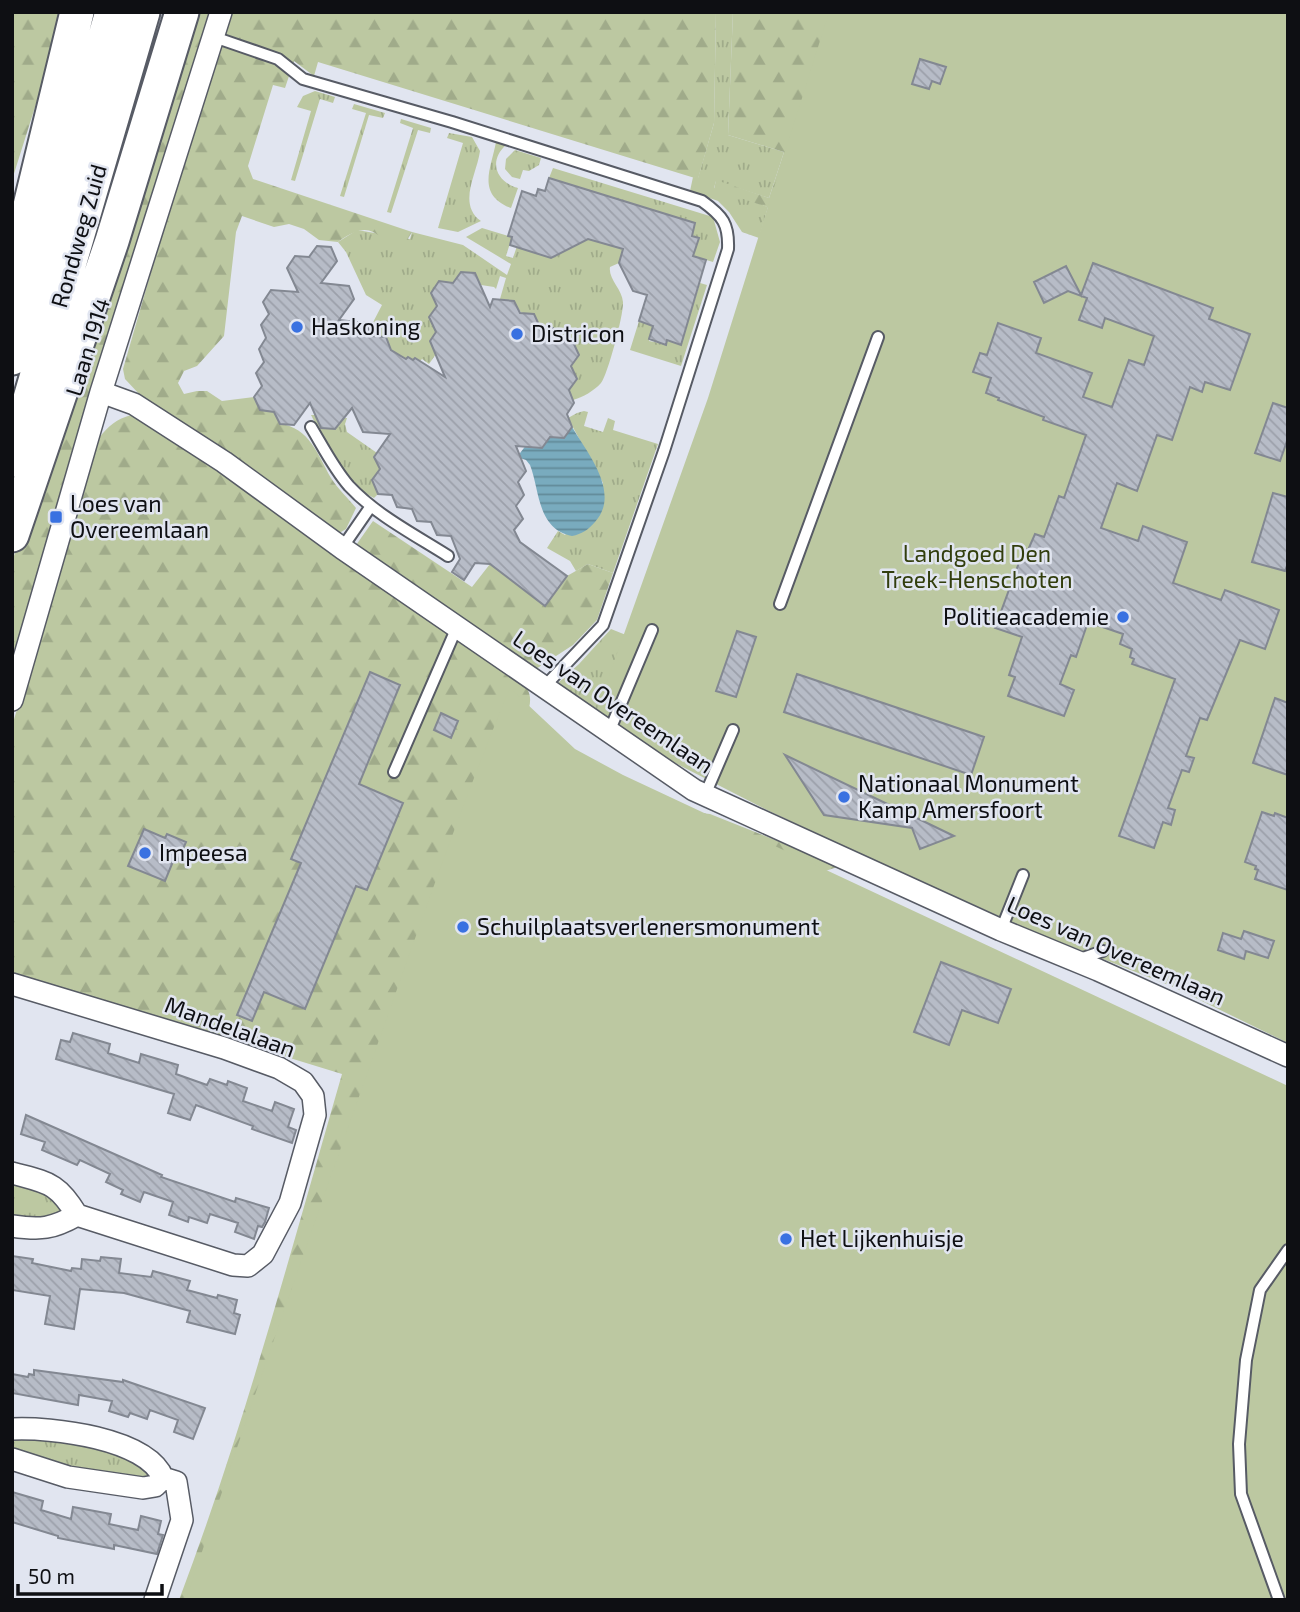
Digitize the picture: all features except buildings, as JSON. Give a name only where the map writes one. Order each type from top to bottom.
[{"type":"main road","points":[[12,280],[77,12]]},
{"type":"main road","name":"Rondweg Zuid","points":[[12,358],[112,12]]},
{"type":"main road","name":"Rondweg Zuid","points":[[12,460],[143,12]]},
{"type":"main road","points":[[12,535],[112,241],[182,12]]},
{"type":"street","name":"Laan 1914","points":[[12,700],[102,392],[221,12]]},
{"type":"street","name":"Loes van Overeemlaan","points":[[102,392],[134,404],[162,421],[543,688],[694,790],[1001,930],[1288,1056]]},
{"type":"street","name":"Mandelalaan","points":[[12,985],[224,1048],[279,1068],[303,1082],[313,1096],[315,1115],[290,1203],[263,1254],[248,1266],[233,1265],[77,1215]]},
{"type":"street","points":[[12,1173],[51,1184],[65,1196],[77,1215],[55,1227],[33,1229],[12,1226]]},
{"type":"street","points":[[12,1429],[57,1430],[99,1438],[148,1458],[159,1468],[163,1478]]},
{"type":"street","points":[[12,1459],[68,1477],[144,1488],[155,1486],[163,1478]]},
{"type":"street","points":[[155,1600],[182,1520],[176,1482],[163,1478]]},
{"type":"lane","points":[[214,37],[278,59],[303,79],[702,201],[718,213],[728,231],[728,249],[673,425],[603,625],[543,688]]},
{"type":"lane","points":[[780,604],[878,337]]},
{"type":"lane","points":[[311,427],[349,486],[371,506],[448,556]]},
{"type":"lane","points":[[342,548],[371,506]]},
{"type":"lane","points":[[394,772],[457,627]]},
{"type":"lane","points":[[609,732],[652,630]]},
{"type":"lane","points":[[705,795],[733,730]]},
{"type":"lane","points":[[1001,930],[1023,875]]},
{"type":"lane","points":[[1074,960],[1102,951]]},
{"type":"lane","points":[[1279,1600],[1241,1494],[1239,1444],[1246,1360],[1260,1290],[1288,1250]]},
{"type":"green space","points":[[12,12],[65,12],[12,180]]},
{"type":"green space","points":[[193,12],[214,12],[66,476],[54,516],[55,521],[12,660],[12,562]]},
{"type":"green space","points":[[228,12],[716,12],[714,123],[698,179],[318,62],[314,76],[294,61],[285,88],[273,85],[248,166],[253,179],[412,232],[404,245],[367,230],[350,234],[338,242],[319,240],[304,229],[289,224],[274,227],[242,216],[236,232],[224,336],[197,366],[184,371],[178,383],[184,394],[207,391],[222,401],[254,397],[260,410],[274,412],[280,424],[290,426],[305,436],[334,482],[356,508],[346,529],[336,535],[140,395],[125,379],[123,369],[186,151],[190,147],[203,107],[201,102]]},
{"type":"green space","points":[[716,12],[733,12],[728,135],[784,152],[769,198],[716,181],[714,188],[768,207],[759,238],[742,232],[718,201],[690,191],[693,177],[698,178],[714,123]]},
{"type":"green space","points":[[733,12],[880,12],[835,230],[714,189],[716,180],[769,198],[784,152],[728,135]]},
{"type":"green space","name":"Landgoed Den Treek-Henschoten","points":[[829,12],[1288,12],[1288,1043],[1171,986],[1025,928],[856,852],[593,721],[708,398]]},
{"type":"green space","points":[[315,91],[335,97],[333,103],[320,99],[295,181],[291,180],[311,111],[297,107],[303,96]]},
{"type":"green space","points":[[354,104],[385,113],[383,118],[369,115],[344,197],[340,196],[366,113],[352,109]]},
{"type":"green space","points":[[401,119],[431,128],[430,133],[418,130],[391,213],[387,212],[413,128],[400,123]]},
{"type":"green space","points":[[449,133],[472,137],[480,151],[469,197],[474,214],[481,221],[458,232],[438,228],[463,143],[447,138]]},
{"type":"green space","points":[[496,142],[506,145],[497,158],[497,170],[504,181],[518,188],[511,208],[493,196],[490,188],[489,171]]},
{"type":"green space","points":[[515,150],[541,158],[539,165],[529,171],[523,170],[520,179],[512,177],[505,169],[506,159]]},
{"type":"green space","points":[[553,168],[713,217],[720,242],[713,262],[693,256],[699,239],[692,236],[695,223],[549,178]]},
{"type":"green space","points":[[482,228],[512,237],[506,256],[513,258],[519,240],[551,258],[588,239],[630,251],[621,256],[619,263],[610,267],[611,276],[622,297],[623,308],[608,368],[601,383],[592,391],[573,400],[569,390],[577,379],[571,366],[579,355],[573,342],[559,341],[553,328],[540,326],[530,320],[514,301],[500,299],[506,278],[500,276],[496,289],[481,285],[475,273],[461,272],[453,283],[439,281],[431,293],[437,306],[429,317],[436,332],[430,341],[436,354],[429,364],[422,359],[420,361],[388,355],[391,350],[386,337],[372,336],[369,330],[382,305],[366,295],[346,252],[338,242],[357,230],[410,239],[412,232],[463,245],[507,275],[511,264],[466,237]]},
{"type":"green space","points":[[700,283],[707,285],[681,366],[630,350],[639,321],[653,326],[649,341],[681,344]]},
{"type":"green space","points":[[584,411],[588,412],[584,426],[603,432],[608,418],[615,421],[613,430],[658,444],[613,573],[588,564],[576,571],[570,561],[547,548],[558,531],[565,535],[603,483],[568,418]]},
{"type":"green space","points":[[131,415],[149,421],[192,454],[523,683],[530,696],[529,708],[485,827],[683,811],[710,814],[840,866],[814,875],[442,1600],[179,1600],[246,1404],[342,1074],[12,973],[12,726],[99,438],[113,423]]},
{"type":"green space","points":[[311,415],[315,415],[321,428],[335,429],[347,418],[347,432],[377,453],[374,457],[380,469],[372,480],[378,494],[374,498],[355,484],[346,473]]},
{"type":"green space","points":[[373,521],[472,587],[490,564],[567,576],[588,564],[613,573],[597,620],[573,645],[536,669],[354,548]]},
{"type":"green space","points":[[611,629],[626,635],[606,709],[591,711],[559,688],[559,682]]},
{"type":"green space","points":[[510,688],[575,749],[623,775],[1288,1086],[1288,1600],[186,1600],[410,951]]},
{"type":"green space","points":[[12,1179],[58,1196],[62,1207],[57,1220],[12,1219]]},
{"type":"green space","points":[[12,1437],[59,1437],[134,1456],[153,1479],[73,1471],[12,1453]]},
{"type":"water","points":[[572,427],[599,474],[605,499],[595,522],[585,531],[572,536],[552,526],[542,508],[530,465],[526,460],[517,457],[527,444],[529,447],[542,448],[550,437],[564,438]]},
{"type":"place","name":"Haskoning","points":[[297,327]]},
{"type":"place","name":"Districon","points":[[517,334]]},
{"type":"place","name":"Loes van Overeemlaan","points":[[56,517]]},
{"type":"place","name":"Politieacademie","points":[[1123,617]]},
{"type":"place","name":"Nationaal Monument Kamp Amersfoort","points":[[844,797]]},
{"type":"place","name":"Impeesa","points":[[145,853]]},
{"type":"place","name":"Schuilplaatsverlenersmonument","points":[[463,927]]},
{"type":"place","name":"Het Lijkenhuisje","points":[[786,1239]]}]
